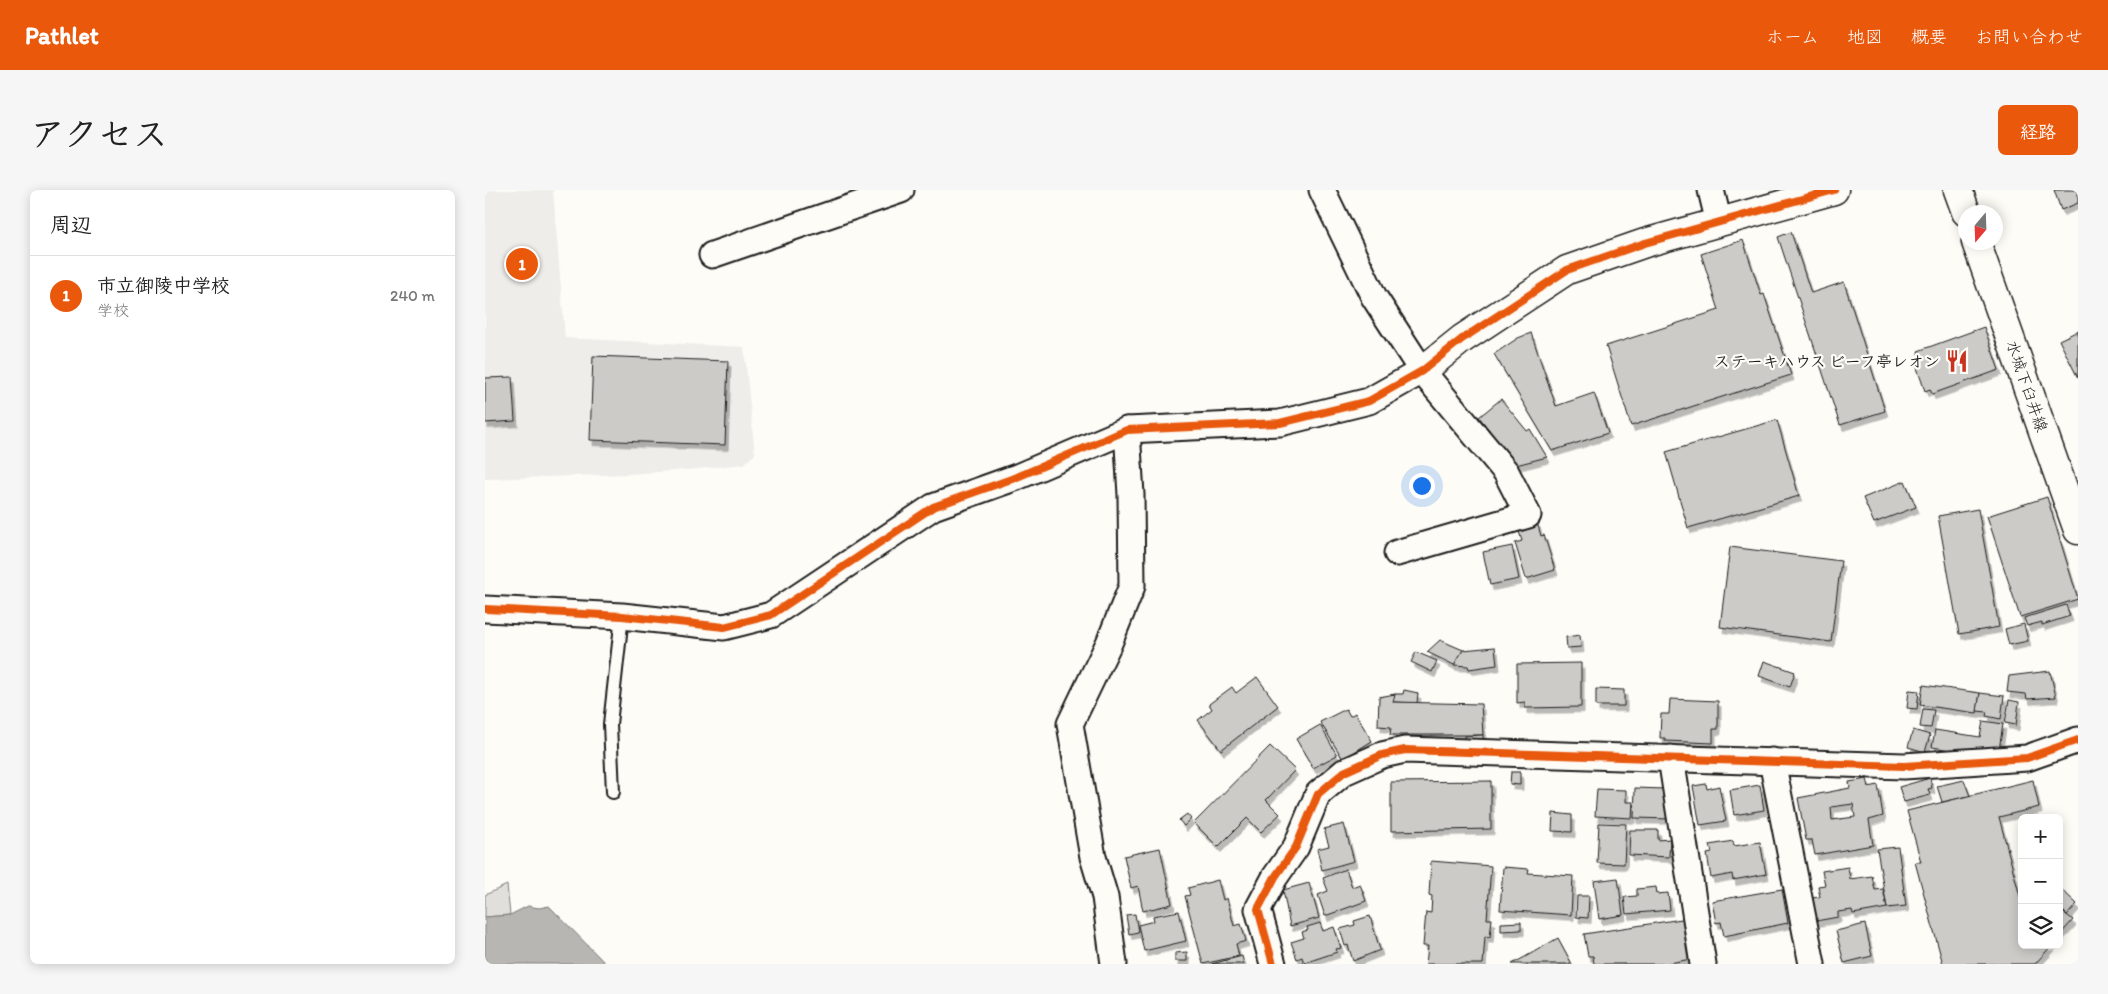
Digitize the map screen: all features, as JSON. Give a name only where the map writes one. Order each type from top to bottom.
[{"type":"street","points":[[712,255],[901,190]]},
{"type":"street","points":[[1322,190],[1374,297],[1422,370],[1506,472],[1528,514],[1397,553]]},
{"type":"street","points":[[1711,190],[1719,223]]},
{"type":"street","points":[[485,609],[622,616],[724,627],[771,615],[933,507],[1017,477],[1127,430],[1280,423],[1369,401],[1422,370],[1462,339],[1567,270],[1645,243],[1834,190]]},
{"type":"street","points":[[1958,190],[1963,205]]},
{"type":"street","name":"水城下臼井線","points":[[1979,250],[2078,530]]},
{"type":"street","points":[[1114,964],[1105,897],[1093,857],[1070,724],[1109,643],[1132,586],[1131,495],[1127,430]]},
{"type":"street","points":[[1273,964],[1258,909],[1275,877],[1296,847],[1318,794],[1344,772],[1382,755],[1405,750],[1904,766],[2027,758],[2078,740]]},
{"type":"street","points":[[1671,758],[1703,964]]},
{"type":"street","points":[[1772,761],[1812,964]]},
{"type":"lane","points":[[613,792],[610,724],[622,616]]},
{"type":"shaded area","points":[[485,190],[553,190],[565,338],[744,347],[755,454],[744,464],[687,470],[485,479]]},
{"type":"shaded area","points":[[507,885],[510,915],[485,917],[485,895]]},
{"type":"shaded area","points":[[528,906],[539,908],[549,906],[606,964],[485,964],[485,917],[510,915]]},
{"type":"building","points":[[2054,190],[2078,190],[2078,203],[2061,210]]},
{"type":"building","points":[[1791,232],[1811,293],[1844,282],[1885,411],[1840,425],[1778,237]]},
{"type":"building","points":[[1743,240],[1761,295],[1764,294],[1791,375],[1631,426],[1606,346],[1719,310],[1701,254]]},
{"type":"building","name":"ステーキハウス ビーフ亭レオン","points":[[1984,327],[1999,370],[1932,394],[1930,389],[1925,391],[1915,362],[1921,360],[1918,351]]},
{"type":"building","points":[[2078,331],[2078,378],[2059,340]]},
{"type":"building","points":[[1531,333],[1556,406],[1594,393],[1608,433],[1552,451],[1494,354],[1518,338]]},
{"type":"building","points":[[593,356],[728,361],[725,445],[590,440]]},
{"type":"building","points":[[512,377],[515,421],[485,423],[485,378]]},
{"type":"building","points":[[1501,399],[1527,431],[1530,429],[1547,457],[1516,465],[1488,433],[1490,431],[1479,417]]},
{"type":"building","points":[[1777,420],[1799,496],[1688,528],[1666,452]]},
{"type":"building","points":[[1905,481],[1916,507],[1874,523],[1863,498]]},
{"type":"building","points":[[2047,497],[2078,599],[2020,617],[1987,516]]},
{"type":"building","points":[[1978,509],[1999,627],[1959,634],[1938,516]]},
{"type":"building","points":[[1537,522],[1541,536],[1544,535],[1555,570],[1526,579],[1515,543],[1522,541],[1518,528]]},
{"type":"building","points":[[1512,546],[1519,579],[1490,585],[1483,552]]},
{"type":"building","points":[[1730,547],[1841,561],[1831,642],[1720,627]]},
{"type":"building","points":[[2066,605],[2070,616],[2042,625],[2042,622],[2027,626],[2024,618]]},
{"type":"building","points":[[2024,624],[2028,641],[2009,645],[2005,629]]},
{"type":"building","points":[[1580,635],[1581,647],[1567,648],[1566,637]]},
{"type":"building","points":[[1440,640],[1463,650],[1454,665],[1427,652]]},
{"type":"building","points":[[1495,647],[1497,665],[1469,669],[1468,666],[1454,665],[1463,650]]},
{"type":"building","points":[[1416,652],[1437,661],[1432,672],[1411,662]]},
{"type":"building","points":[[1764,661],[1795,672],[1790,687],[1759,676]]},
{"type":"building","points":[[1581,663],[1581,707],[1525,708],[1525,702],[1517,703],[1517,664]]},
{"type":"building","points":[[2050,671],[2056,697],[2027,699],[2026,694],[2007,692],[2009,676]]},
{"type":"building","points":[[1257,677],[1278,706],[1221,750],[1198,720],[1212,709],[1209,704],[1232,687],[1236,693]]},
{"type":"building","points":[[1923,685],[1980,693],[1977,713],[1920,705]]},
{"type":"building","points":[[1596,689],[1624,690],[1624,706],[1596,706]]},
{"type":"building","points":[[1404,690],[1418,693],[1417,703],[1393,702],[1395,694],[1403,694]]},
{"type":"building","points":[[1909,690],[1919,691],[1917,709],[1907,708]]},
{"type":"building","points":[[1980,693],[2004,696],[2001,719],[1986,716],[1987,712],[1977,711]]},
{"type":"building","points":[[1395,694],[1393,702],[1481,704],[1483,735],[1390,735],[1391,727],[1378,726],[1379,697]]},
{"type":"building","points":[[1670,699],[1718,701],[1718,729],[1713,729],[1713,743],[1665,741],[1665,738],[1660,738],[1661,714],[1669,714]]},
{"type":"building","points":[[2009,700],[2019,702],[2016,725],[2005,723]]},
{"type":"building","points":[[1346,709],[1350,716],[1355,713],[1372,741],[1343,759],[1320,722]]},
{"type":"building","points":[[1923,709],[1934,710],[1931,728],[1920,727]]},
{"type":"building","points":[[1983,721],[2003,724],[1999,750],[1983,755],[1932,747],[1935,730],[1980,737]]},
{"type":"building","points":[[1320,725],[1337,755],[1313,768],[1296,739]]},
{"type":"building","points":[[1913,730],[1930,735],[1925,752],[1908,747]]},
{"type":"building","points":[[1483,735],[1483,741],[1465,742],[1465,736]]},
{"type":"building","points":[[1270,746],[1295,770],[1266,800],[1280,814],[1261,832],[1247,818],[1218,847],[1194,823]]},
{"type":"building","points":[[1511,772],[1520,772],[1520,785],[1510,784]]},
{"type":"building","points":[[1930,778],[1932,788],[1928,789],[1930,795],[1904,802],[1899,787]]},
{"type":"building","points":[[1867,779],[1869,787],[1878,785],[1883,816],[1869,820],[1873,845],[1815,855],[1812,840],[1806,840],[1798,798],[1850,788],[1849,782]],"holes":[[[1853,804],[1855,817],[1832,820],[1831,807]]]},
{"type":"building","points":[[1964,780],[1970,796],[1942,802],[1937,786]]},
{"type":"building","points":[[2033,780],[2039,807],[1999,817],[2018,889],[2018,949],[2048,949],[2035,964],[1943,964],[1915,862],[1921,862],[1907,811]]},
{"type":"building","points":[[1491,781],[1491,829],[1391,831],[1391,782]]},
{"type":"building","points":[[1706,784],[1707,789],[1719,786],[1726,821],[1700,825],[1693,786]]},
{"type":"building","points":[[1760,785],[1764,810],[1734,815],[1730,790]]},
{"type":"building","points":[[1635,788],[1665,789],[1664,798],[1672,798],[1671,819],[1634,818]]},
{"type":"building","points":[[1597,789],[1626,790],[1626,802],[1633,802],[1632,818],[1595,816]]},
{"type":"building","points":[[1553,813],[1572,815],[1572,832],[1552,831]]},
{"type":"building","points":[[1187,814],[1191,819],[1184,826],[1179,820]]},
{"type":"building","points":[[1599,823],[1626,824],[1624,864],[1597,863]]},
{"type":"building","points":[[1344,824],[1354,861],[1322,870],[1317,849],[1329,846],[1324,829]]},
{"type":"building","points":[[1630,830],[1658,830],[1658,840],[1670,839],[1669,857],[1629,855]]},
{"type":"building","points":[[1733,841],[1734,846],[1760,842],[1766,874],[1733,880],[1732,874],[1711,878],[1707,854],[1712,853],[1710,845]]},
{"type":"building","points":[[1898,847],[1906,906],[1887,908],[1877,849]]},
{"type":"building","points":[[1160,848],[1172,904],[1143,911],[1138,886],[1131,888],[1124,856]]},
{"type":"building","points":[[1431,861],[1491,866],[1487,919],[1492,919],[1490,937],[1485,936],[1483,964],[1426,964],[1428,946],[1423,946],[1426,912],[1431,913],[1432,896],[1429,895]]},
{"type":"building","points":[[1503,867],[1529,869],[1528,873],[1573,876],[1571,915],[1500,910]]},
{"type":"building","points":[[1848,867],[1850,879],[1872,876],[1875,890],[1883,889],[1887,908],[1853,914],[1852,910],[1838,912],[1838,917],[1816,921],[1812,898],[1820,897],[1818,886],[1825,885],[1822,871]]},
{"type":"building","points":[[1346,869],[1352,887],[1360,884],[1366,901],[1325,916],[1318,895],[1328,891],[1323,878]]},
{"type":"building","points":[[1618,878],[1623,915],[1599,919],[1594,881]]},
{"type":"building","points":[[1218,880],[1223,900],[1227,898],[1234,926],[1241,924],[1246,941],[1236,944],[1239,956],[1203,964],[1185,896],[1190,895],[1188,888]]},
{"type":"building","points":[[1309,883],[1319,918],[1290,926],[1283,890]]},
{"type":"building","points":[[1656,887],[1657,894],[1668,893],[1670,910],[1626,914],[1624,897],[1637,896],[1637,889]]},
{"type":"building","points":[[1782,889],[1788,923],[1724,936],[1721,922],[1716,923],[1712,901]]},
{"type":"building","points":[[2063,891],[2077,904],[2067,915],[2063,911]]},
{"type":"building","points":[[1577,896],[1589,896],[1588,918],[1576,917]]},
{"type":"building","points":[[1179,911],[1186,941],[1144,951],[1138,925],[1154,921],[1153,916]]},
{"type":"building","points":[[2063,912],[2073,920],[2063,931]]},
{"type":"building","points":[[1135,914],[1138,932],[1129,934],[1126,915]]},
{"type":"building","points":[[1370,916],[1380,950],[1353,961],[1348,945],[1345,946],[1340,929],[1355,925],[1354,921]]},
{"type":"building","points":[[1688,918],[1691,959],[1664,964],[1594,964],[1593,956],[1588,956],[1584,934]]},
{"type":"building","points":[[1521,922],[1521,930],[1501,931],[1501,923]]},
{"type":"building","points":[[1320,923],[1323,931],[1334,927],[1341,948],[1336,949],[1337,952],[1304,963],[1302,957],[1297,959],[1291,942],[1304,938],[1302,932],[1308,930],[1307,927]]},
{"type":"building","points":[[1865,924],[1872,956],[1844,963],[1836,931]]},
{"type":"building","points":[[1558,938],[1572,964],[1512,964],[1525,957]]},
{"type":"building","points":[[1187,952],[1187,961],[1175,961],[1175,953]]},
{"type":"building","points":[[1242,956],[1244,964],[1212,964]]},
{"type":"cycle path","points":[[485,609],[622,616],[724,627],[771,615],[933,507],[1017,477],[1127,430],[1280,423],[1369,401],[1422,371],[1462,339],[1567,270],[1645,243],[1834,190]]},
{"type":"cycle path","points":[[1273,964],[1258,909],[1275,877],[1296,847],[1318,794],[1344,772],[1382,755],[1405,750],[1904,766],[2027,758],[2078,740]]},
{"type":"place","name":"市立御陵中学校","points":[[522,264]]},
{"type":"place","name":"ステーキハウス ビーフ亭レオン","points":[[1957,361]]}]
